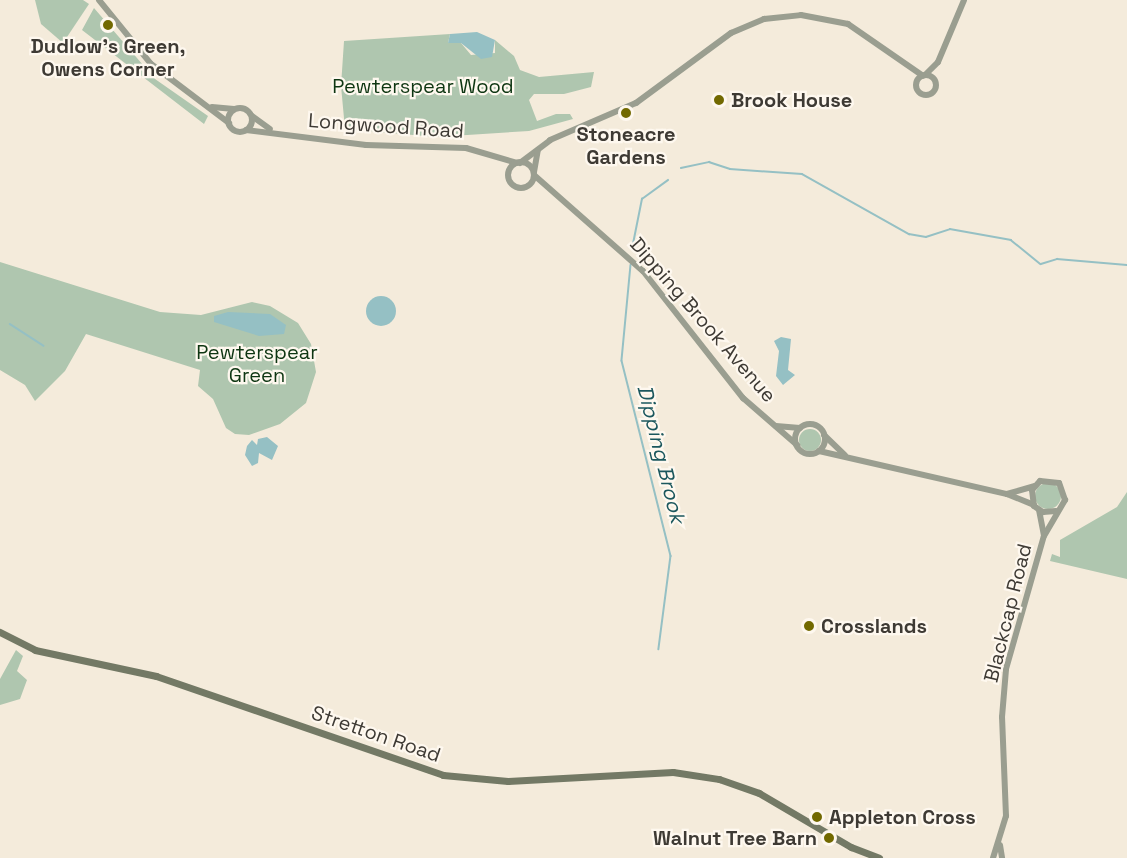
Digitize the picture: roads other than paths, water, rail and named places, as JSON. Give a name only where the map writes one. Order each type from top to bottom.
[{"type":"main road","name":"Stretton Road","points":[[0,632],[35,650],[156,676],[442,775],[508,781],[673,772],[719,779],[759,793],[851,847],[879,858]]},
{"type":"street","points":[[101,0],[151,64],[208,105],[237,131],[246,130],[251,115]]},
{"type":"street","points":[[905,66],[916,86],[927,95],[935,84],[938,62],[964,0]]},
{"type":"street","points":[[509,175],[519,163],[558,136],[636,103],[731,33],[764,19],[801,15],[848,24],[876,39],[905,66],[935,84]]},
{"type":"street","points":[[916,86],[938,62]]},
{"type":"street","points":[[208,105],[237,109],[229,123]]},
{"type":"street","name":"Longwood Road","points":[[237,109],[251,115],[273,131]]},
{"type":"street","name":"Longwood Road","points":[[246,130],[273,131],[366,145],[466,148],[519,163],[534,173]]},
{"type":"street","points":[[495,158],[509,175],[512,184],[524,188],[534,173],[538,149]]},
{"type":"street","name":"Dipping Brook Avenue","points":[[534,173],[548,192],[600,229],[643,272],[677,309],[734,387],[797,445]]},
{"type":"street","name":"Dipping Brook Avenue","points":[[524,188],[548,192]]},
{"type":"street","points":[[845,456],[814,425],[801,428],[797,445],[807,454],[819,451],[845,456],[1006,494],[1037,508],[1056,511],[1065,501],[1062,486],[1050,479],[1006,494]]},
{"type":"street","name":"Dipping Brook Avenue","points":[[776,426],[801,428]]},
{"type":"street","points":[[819,451],[824,435]]},
{"type":"street","points":[[1035,486],[1037,508]]},
{"type":"street","name":"Blackcap Road","points":[[1037,508],[1044,536]]},
{"type":"street","name":"Blackcap Road","points":[[993,858],[1006,816],[1002,717],[1006,669],[1044,536],[1056,511]]},
{"type":"street","name":"Blackcap Road","points":[[1000,841],[1002,858]]},
{"type":"water","points":[[477,32],[495,40],[492,57],[481,59],[461,43],[448,43],[450,34]]},
{"type":"water","points":[[381,296],[387,297],[395,305],[395,317],[387,325],[381,326],[375,325],[367,317],[366,311],[367,305],[375,297]]},
{"type":"water","points":[[228,312],[270,314],[286,325],[284,334],[259,336],[214,322],[214,316]]},
{"type":"water","points":[[781,337],[791,339],[788,370],[795,375],[783,385],[776,376],[779,351],[774,341]]},
{"type":"water","points":[[267,437],[278,446],[272,460],[259,453],[258,463],[252,466],[245,455],[247,446],[252,440],[257,445],[258,439]]},
{"type":"waterway","name":"Dipping Brook","points":[[681,168],[709,162],[730,169],[802,174],[909,234],[926,237],[950,229],[1011,240],[1041,264],[1057,259],[1127,265]]},
{"type":"waterway","name":"Dipping Brook","points":[[632,249],[642,199],[668,180]]},
{"type":"waterway","name":"Dipping Brook","points":[[631,265],[622,361],[671,556],[659,649]]},
{"type":"waterway","points":[[10,324],[44,346]]},
{"type":"place","name":"Dudlow's Green, Owens Corner","points":[[108,25]]},
{"type":"place","name":"Brook House","points":[[719,100]]},
{"type":"place","name":"Stoneacre Gardens","points":[[626,113]]},
{"type":"place","name":"Crosslands","points":[[809,626]]},
{"type":"place","name":"Appleton Cross","points":[[817,817]]},
{"type":"place","name":"Walnut Tree Barn","points":[[829,838]]},
{"type":"park label","name":"Pewterspear Wood","points":[[423,86]]},
{"type":"park label","name":"Pewterspear Green","points":[[257,364]]}]
